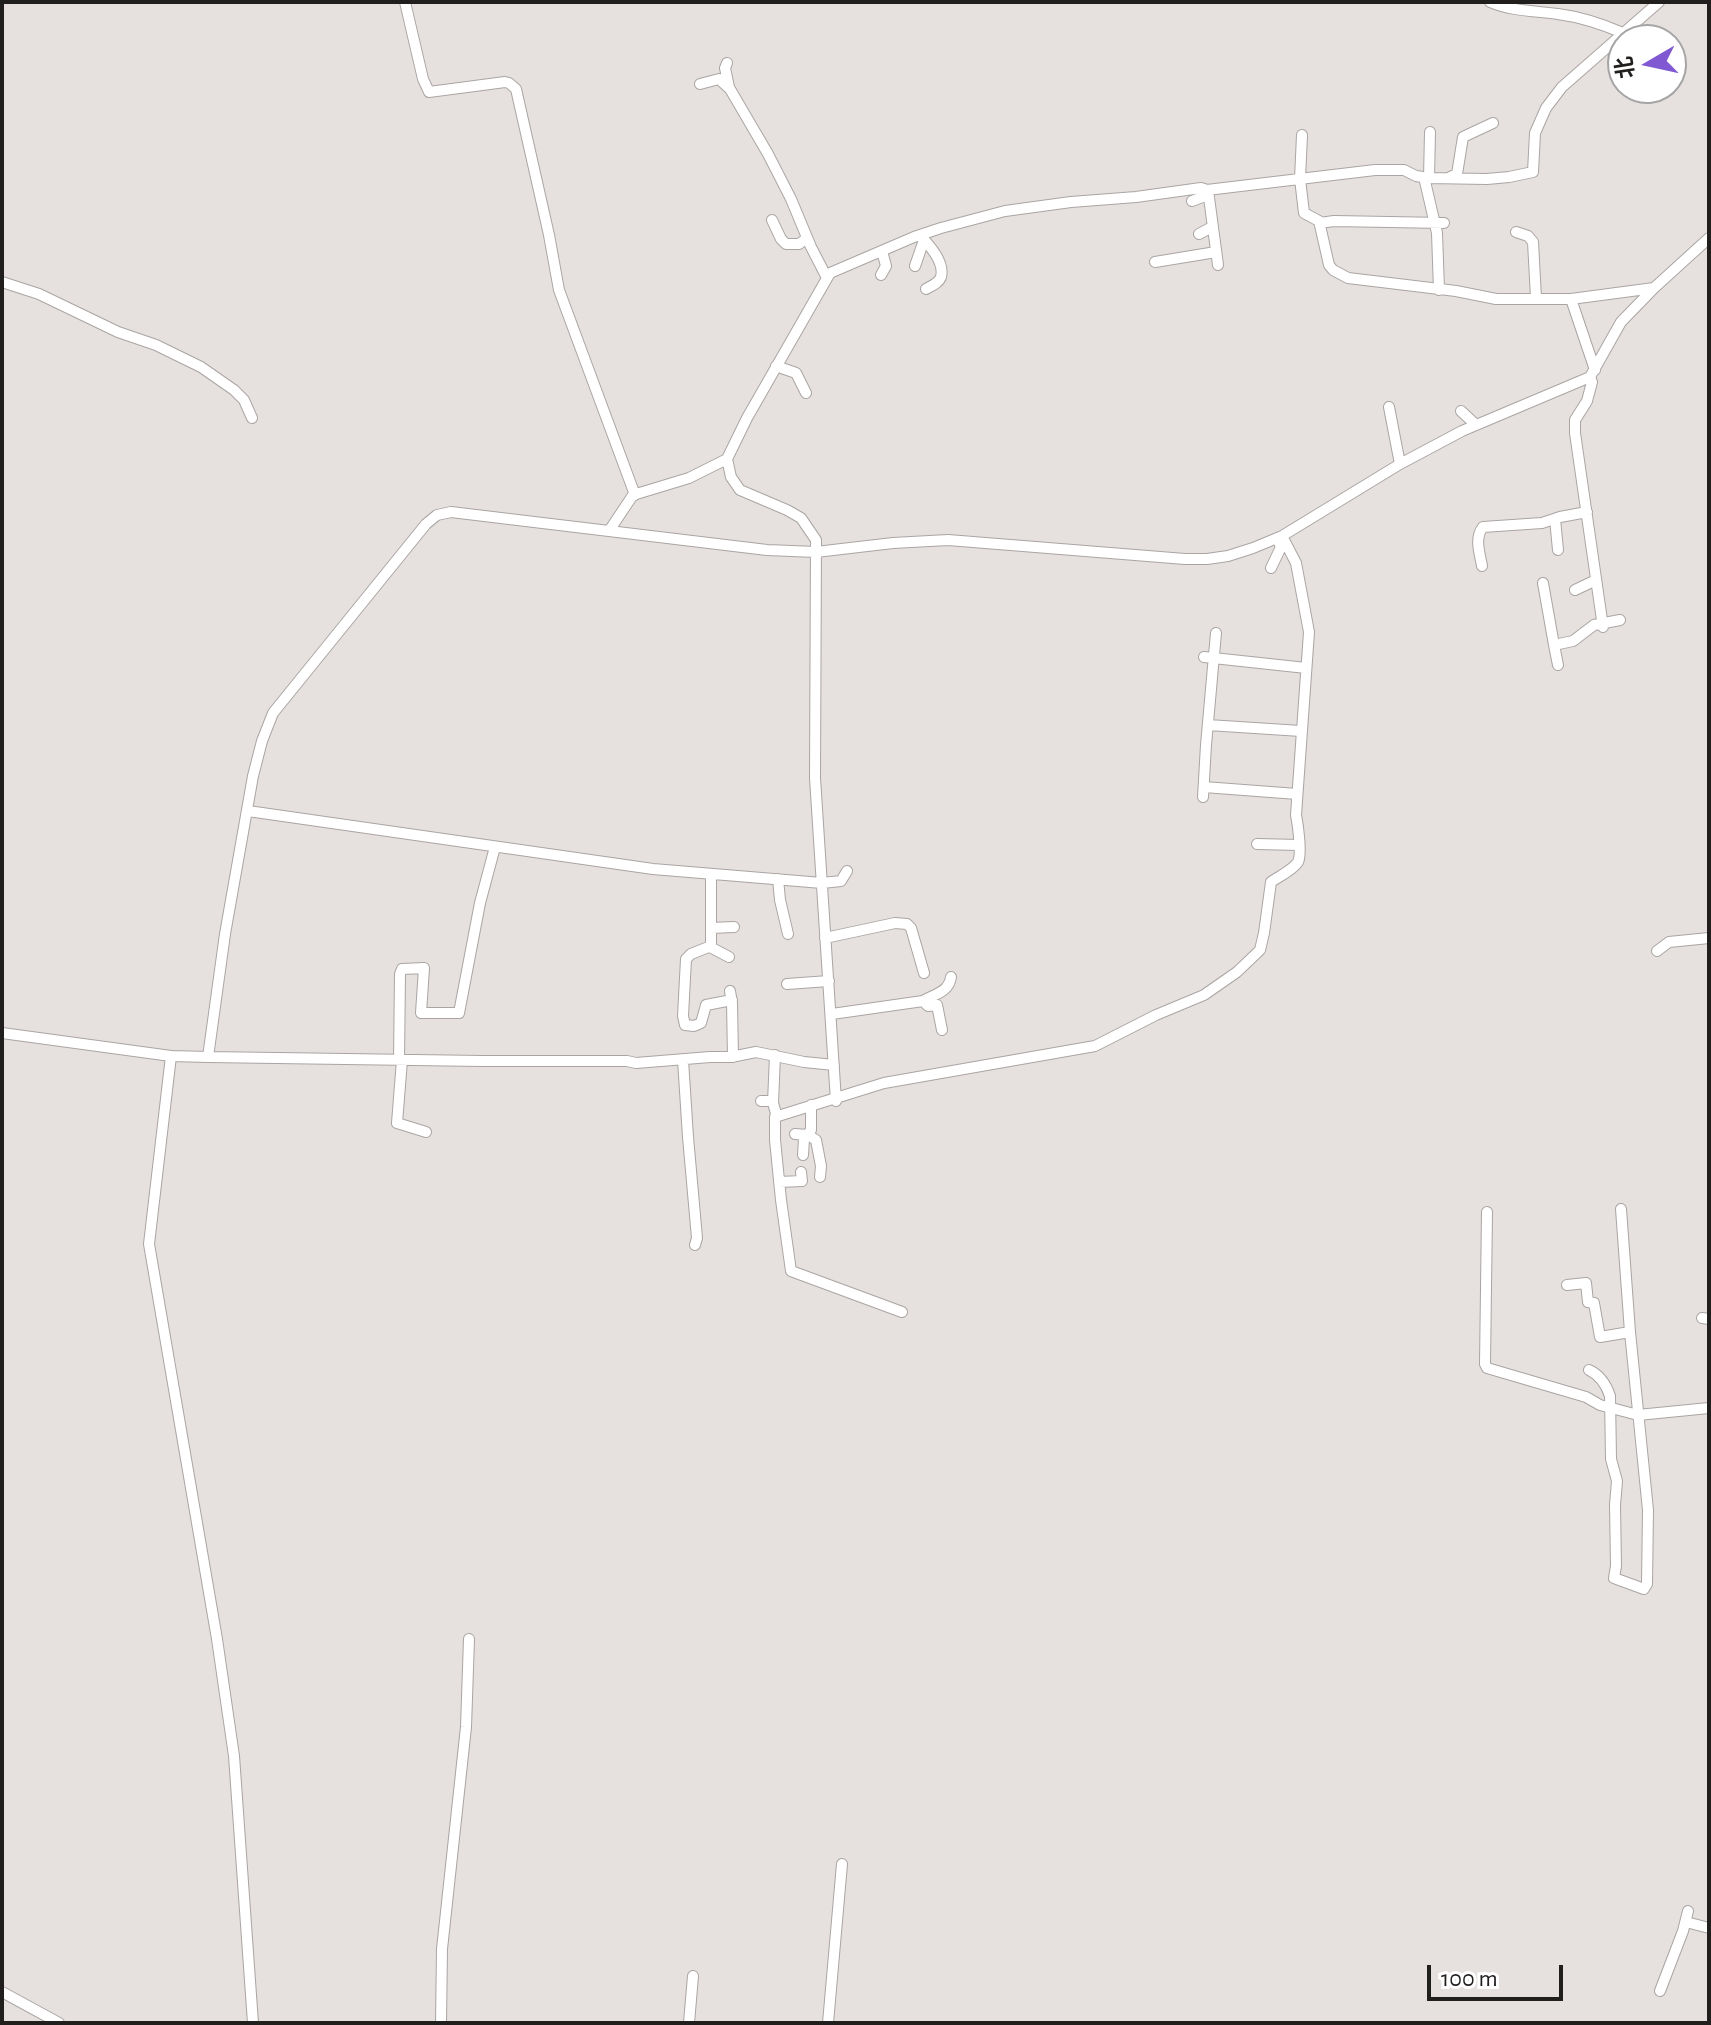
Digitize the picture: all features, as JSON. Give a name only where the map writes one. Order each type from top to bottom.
[{"type":"street","points":[[405,2],[423,79],[429,92],[505,82],[516,89],[559,290],[635,495]]},
{"type":"street","points":[[1490,2],[1503,8],[1561,14],[1607,26]]},
{"type":"street","points":[[1633,24],[1659,2]]},
{"type":"street","points":[[1192,201],[1208,192],[1375,170],[1404,170],[1426,178],[1487,179],[1533,172],[1535,133],[1546,108],[1562,87],[1607,47]]},
{"type":"street","points":[[727,63],[725,68],[730,89],[768,154],[827,278]]},
{"type":"street","points":[[700,84],[719,79],[730,89]]},
{"type":"street","points":[[1448,177],[1457,174],[1463,137],[1493,123]]},
{"type":"street","points":[[1430,132],[1426,178],[1439,222],[1439,290]]},
{"type":"street","points":[[1302,135],[1300,179],[1304,213],[1320,223],[1329,265],[1348,278],[1496,299],[1571,299],[1654,288]]},
{"type":"street","points":[[609,531],[633,495],[689,478],[727,459],[830,273],[941,228],[1005,211],[1201,188],[1208,192]]},
{"type":"street","points":[[1208,192],[1218,265]]},
{"type":"street","points":[[772,220],[786,244],[799,244],[807,238]]},
{"type":"street","points":[[1320,223],[1439,222]]},
{"type":"street","points":[[1199,234],[1212,227]]},
{"type":"street","points":[[1516,232],[1528,236],[1533,242],[1536,298]]},
{"type":"street","points":[[915,266],[922,238]]},
{"type":"street","points":[[922,238],[934,251],[941,270],[939,281],[926,289]]},
{"type":"street","points":[[208,1057],[225,934],[253,776],[273,713],[426,524],[437,515],[451,512],[767,550],[816,552],[948,540],[1185,559],[1228,556],[1279,537],[1400,464],[1476,425],[1592,374],[1621,322],[1709,238]]},
{"type":"street","points":[[881,275],[886,266],[882,251]]},
{"type":"street","points":[[1155,262],[1216,252]]},
{"type":"street","points":[[2,282],[39,294],[201,367],[240,396],[252,418]]},
{"type":"street","points":[[1571,299],[1592,374],[1587,401],[1575,420],[1575,433],[1602,625]]},
{"type":"street","points":[[776,366],[796,373],[806,393]]},
{"type":"street","points":[[1389,407],[1400,464]]},
{"type":"street","points":[[1461,411],[1476,425]]},
{"type":"street","points":[[727,459],[731,477],[740,490],[801,518],[816,540],[815,778],[836,1100]]},
{"type":"street","points":[[1482,566],[1478,546],[1479,532],[1483,527],[1542,523],[1587,512]]},
{"type":"street","points":[[1555,519],[1558,550]]},
{"type":"street","points":[[1271,568],[1281,547],[1279,537]]},
{"type":"street","points":[[902,1312],[791,1271],[774,1123],[777,1117],[836,1100],[870,1086],[1095,1046],[1204,995],[1237,972],[1260,950],[1269,886],[1299,860],[1296,815],[1309,632],[1296,563],[1279,537]]},
{"type":"street","points":[[1575,590],[1596,580]]},
{"type":"street","points":[[1543,583],[1558,665]]},
{"type":"street","points":[[1554,645],[1573,641],[1594,625],[1620,620]]},
{"type":"street","points":[[1216,633],[1208,658],[1204,792],[1297,794]]},
{"type":"street","points":[[1208,658],[1306,668]]},
{"type":"street","points":[[1208,725],[1301,731]]},
{"type":"street","points":[[248,811],[653,869],[822,883],[841,881],[847,871]]},
{"type":"street","points":[[1257,844],[1299,845]]},
{"type":"street","points":[[400,1013],[459,1013],[480,903],[495,847]]},
{"type":"street","points":[[710,947],[711,874]]},
{"type":"street","points":[[778,879],[788,934]]},
{"type":"street","points":[[825,938],[895,923],[907,924],[911,928],[924,973]]},
{"type":"street","points":[[711,928],[734,927]]},
{"type":"street","points":[[1657,951],[1669,942],[1709,938]]},
{"type":"street","points":[[729,957],[710,947],[686,959],[683,1016],[685,1025],[694,1026],[701,1023],[706,1005],[731,996],[733,1057]]},
{"type":"street","points":[[421,1013],[424,968],[406,967],[400,974],[397,1123],[426,1132]]},
{"type":"street","points":[[832,1014],[923,1001],[941,993],[948,987],[951,977]]},
{"type":"street","points":[[787,984],[829,981]]},
{"type":"street","points":[[923,1001],[928,1006],[937,1005],[942,1030]]},
{"type":"street","points":[[2,1033],[171,1056],[636,1063],[733,1057],[751,1053],[834,1065]]},
{"type":"street","points":[[775,1055],[767,1101],[777,1117]]},
{"type":"street","points":[[171,1056],[149,1244],[234,1756],[253,2023]]},
{"type":"street","points":[[683,1060],[697,1238],[695,1245]]},
{"type":"street","points":[[803,1155],[803,1144],[811,1130],[811,1105]]},
{"type":"street","points":[[795,1134],[808,1135],[818,1143],[820,1177]]},
{"type":"street","points":[[779,1182],[802,1181],[801,1172]]},
{"type":"street","points":[[1589,1370],[1607,1386],[1610,1407],[1611,1459],[1617,1481],[1614,1578],[1644,1589],[1647,1584],[1648,1510],[1621,1209]]},
{"type":"street","points":[[1487,1212],[1487,1368],[1638,1415],[1709,1408]]},
{"type":"street","points":[[1567,1285],[1586,1283],[1588,1302],[1594,1303],[1600,1337],[1630,1332]]},
{"type":"street","points":[[441,2023],[442,1949],[466,1727],[469,1639]]},
{"type":"street","points":[[828,2023],[842,1864]]},
{"type":"street","points":[[1660,1991],[1687,1917],[1709,1928]]},
{"type":"street","points":[[689,2023],[693,1976]]},
{"type":"street","points":[[2,1992],[59,2023]]}]
